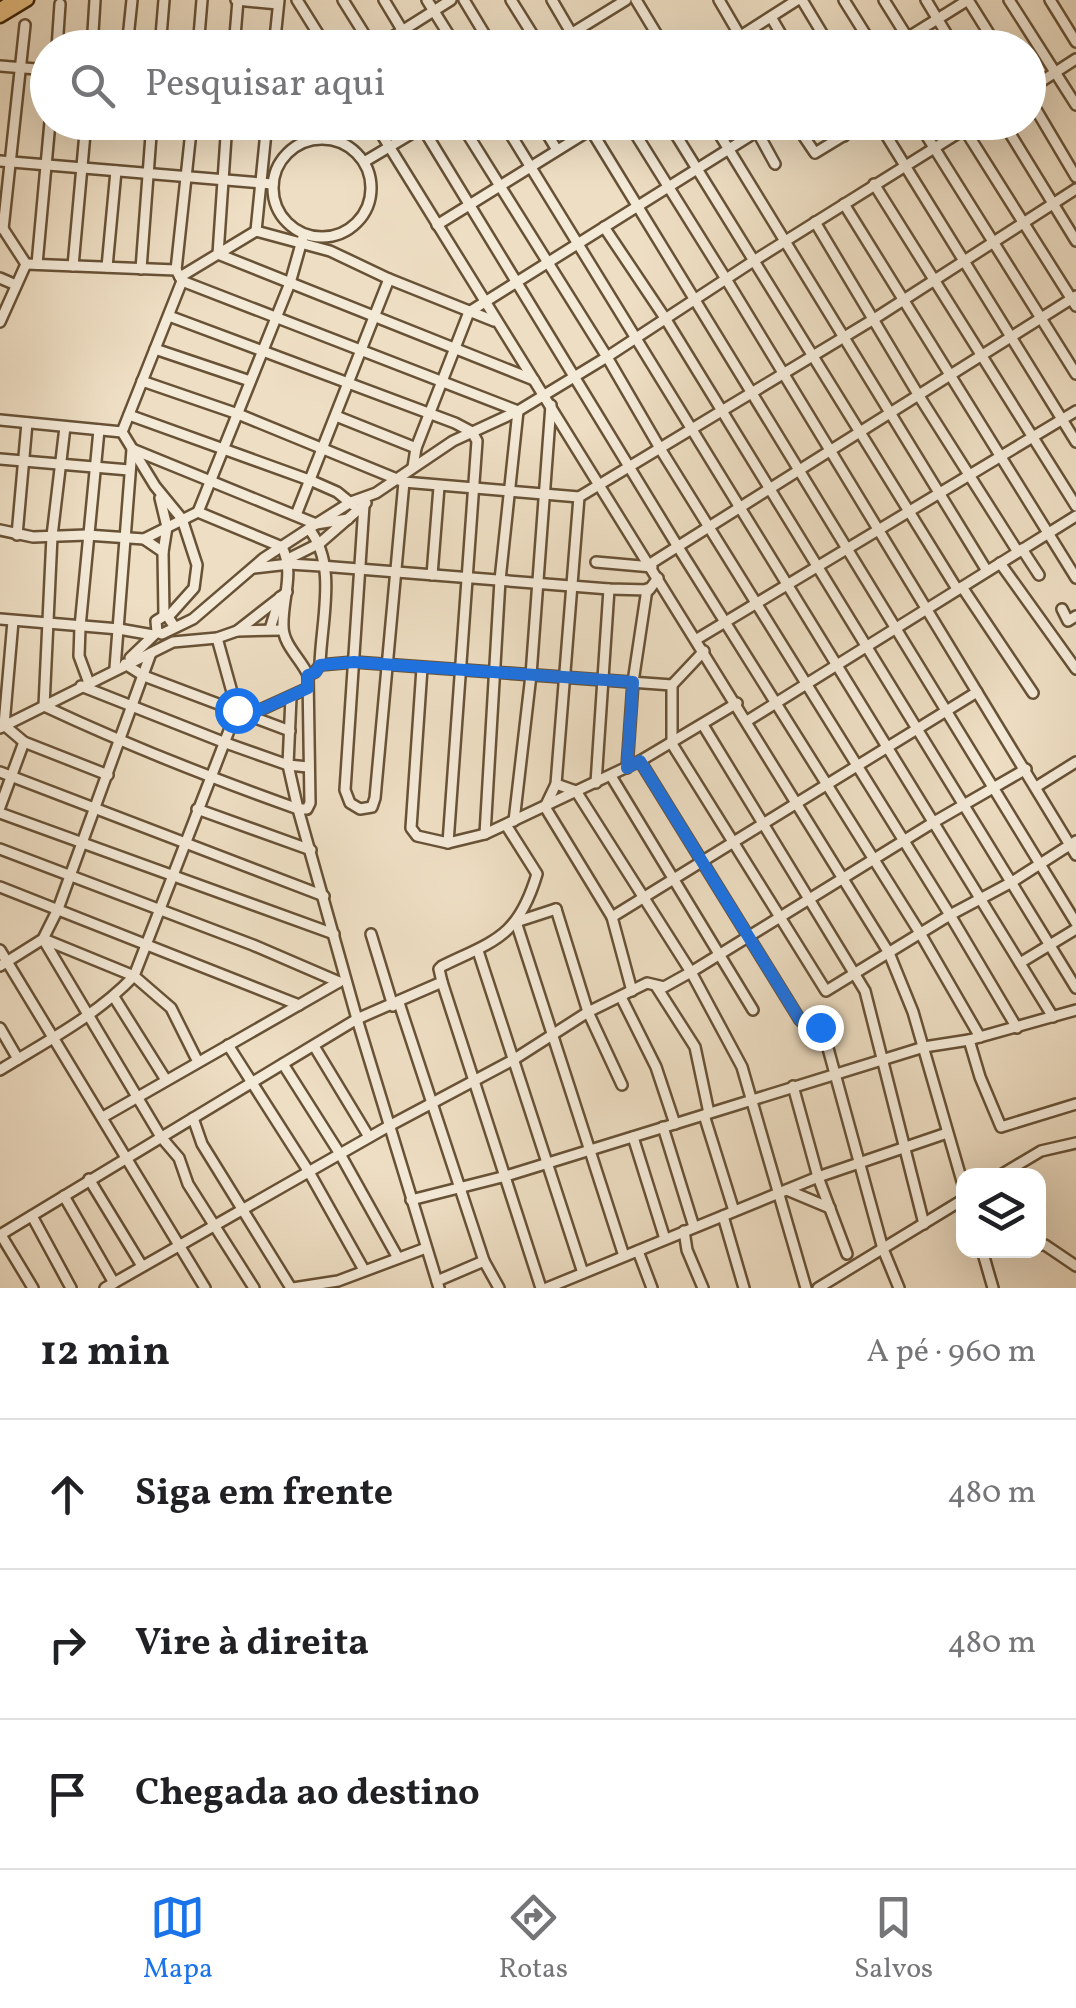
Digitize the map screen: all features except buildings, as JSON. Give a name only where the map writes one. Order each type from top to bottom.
[{"type":"main road","points":[[0,8],[12,0]]},
{"type":"main road","points":[[0,17],[28,0]]},
{"type":"street","points":[[94,30],[96,0]]},
{"type":"street","points":[[129,30],[132,0]]},
{"type":"street","points":[[162,30],[164,0]]},
{"type":"street","points":[[200,30],[202,0]]},
{"type":"street","points":[[235,30],[237,0],[278,2],[276,30]]},
{"type":"street","points":[[298,0],[316,30]]},
{"type":"street","points":[[343,0],[362,30]]},
{"type":"street","points":[[384,0],[402,30],[451,0]]},
{"type":"street","points":[[427,0],[446,30]]},
{"type":"street","points":[[464,0],[482,30]]},
{"type":"street","points":[[511,0],[532,30]]},
{"type":"street","points":[[552,0],[570,30]]},
{"type":"street","points":[[578,30],[626,0]]},
{"type":"street","points":[[636,0],[654,30]]},
{"type":"street","points":[[719,0],[736,30]]},
{"type":"street","points":[[749,30],[800,0],[819,30]]},
{"type":"street","points":[[844,0],[863,30]]},
{"type":"street","points":[[884,0],[903,30]]},
{"type":"street","points":[[926,0],[945,30]]},
{"type":"street","points":[[918,30],[968,0],[987,30]]},
{"type":"street","points":[[1009,0],[1028,30]]},
{"type":"street","points":[[1050,0],[1076,42]]},
{"type":"street","points":[[58,30],[60,4]]},
{"type":"street","points":[[770,17],[778,30]]},
{"type":"street","points":[[25,25],[6,162],[1,231],[32,264],[141,268],[179,276],[518,411]]},
{"type":"street","points":[[1046,57],[1076,105]]},
{"type":"street","points":[[1046,80],[1076,60]]},
{"type":"street","points":[[0,66],[30,69]]},
{"type":"street","points":[[1046,124],[1076,177]]},
{"type":"street","points":[[1,319],[16,285],[32,264],[48,140]]},
{"type":"street","points":[[72,266],[84,140]]},
{"type":"street","points":[[141,268],[151,140]]},
{"type":"street","points":[[122,432],[169,316],[179,276],[190,140]]},
{"type":"street","points":[[218,254],[225,140]]},
{"type":"street","points":[[256,231],[265,140]]},
{"type":"street","points":[[314,140],[296,146],[284,156],[273,184],[277,208],[303,238],[389,279],[497,322]]},
{"type":"street","points":[[179,276],[256,231],[303,238],[334,236],[360,220],[371,191],[364,162],[354,150],[330,140]]},
{"type":"street","points":[[385,140],[889,953],[924,1047],[958,1168]]},
{"type":"street","points":[[364,162],[401,140]]},
{"type":"street","points":[[433,140],[630,469],[920,933],[974,1038],[980,1077],[1000,1127],[1076,1104]]},
{"type":"street","points":[[471,140],[608,356],[661,450],[1017,1028]]},
{"type":"street","points":[[514,140],[1053,1017]]},
{"type":"street","points":[[551,140],[557,150]]},
{"type":"street","points":[[437,225],[570,140]]},
{"type":"street","points":[[597,140],[996,787],[1076,926],[1020,963]]},
{"type":"street","points":[[639,140],[1074,847],[950,914],[830,990],[823,989],[672,744],[672,685],[704,651]]},
{"type":"street","points":[[679,140],[909,512],[1033,694]]},
{"type":"street","points":[[723,140],[986,571]]},
{"type":"street","points":[[413,467],[416,448],[469,312],[739,140]]},
{"type":"street","points":[[762,140],[776,164]]},
{"type":"street","points":[[806,140],[815,153],[837,140]]},
{"type":"street","points":[[889,140],[1076,442]]},
{"type":"street","points":[[929,140],[1076,374]]},
{"type":"street","points":[[120,666],[155,634],[156,620],[193,620],[251,569],[312,526],[358,506],[400,480],[413,467],[576,376],[945,140]]},
{"type":"street","points":[[596,562],[651,565],[798,469],[1074,301],[971,140]]},
{"type":"street","points":[[1014,140],[1076,241]]},
{"type":"street","points":[[6,162],[273,184]]},
{"type":"street","points":[[107,267],[116,171]]},
{"type":"street","points":[[874,184],[1076,506]]},
{"type":"street","points":[[142,382],[238,414],[400,480],[439,487],[580,497],[905,300],[1076,189]]},
{"type":"street","points":[[844,204],[1076,578]]},
{"type":"street","points":[[815,222],[918,396],[1039,575]]},
{"type":"street","points":[[604,228],[666,318],[1076,988]]},
{"type":"street","points":[[0,530],[16,535],[144,539],[198,512],[290,283],[303,238]]},
{"type":"street","points":[[218,254],[535,380]]},
{"type":"street","points":[[0,278],[16,285]]},
{"type":"street","points":[[296,515],[389,279]]},
{"type":"street","points":[[169,316],[472,432],[478,449],[448,844]]},
{"type":"street","points":[[155,349],[250,381]]},
{"type":"street","points":[[550,405],[531,675],[510,823],[534,867],[533,905],[543,911],[556,909]]},
{"type":"street","points":[[697,639],[1076,410]]},
{"type":"street","points":[[484,834],[500,580],[518,411]]},
{"type":"street","points":[[129,414],[312,481],[358,506]]},
{"type":"street","points":[[336,416],[416,448]]},
{"type":"street","points":[[0,420],[122,432]]},
{"type":"street","points":[[16,535],[27,423]]},
{"type":"street","points":[[44,706],[52,536],[64,427]]},
{"type":"street","points":[[85,684],[79,656],[80,627],[99,430]]},
{"type":"street","points":[[122,432],[155,486],[182,519],[194,552],[194,588],[169,620]]},
{"type":"street","points":[[120,666],[119,628],[132,449]]},
{"type":"street","points":[[132,449],[296,515],[312,526],[326,566],[320,665],[308,675]]},
{"type":"street","points":[[0,459],[129,470]]},
{"type":"street","points":[[358,506],[362,569],[345,790],[350,803],[366,809],[374,802],[396,572],[400,480]]},
{"type":"street","points":[[155,486],[167,527],[162,552],[169,620]]},
{"type":"street","points":[[432,575],[439,487]]},
{"type":"street","points":[[545,807],[556,784],[580,497]]},
{"type":"street","points":[[288,562],[320,543],[358,506]]},
{"type":"street","points":[[44,706],[208,777],[298,809],[309,806],[308,675],[282,630],[288,562],[282,547],[198,512]]},
{"type":"street","points":[[747,721],[1076,516]]},
{"type":"street","points":[[312,526],[348,519]]},
{"type":"street","points":[[144,539],[162,552]]},
{"type":"street","points":[[251,569],[288,562],[647,589]]},
{"type":"street","points":[[1000,562],[1076,669]]},
{"type":"street","points":[[627,768],[633,682],[647,589],[658,578]]},
{"type":"street","points":[[596,783],[609,589]]},
{"type":"street","points":[[270,630],[284,593]]},
{"type":"street","points":[[237,631],[284,593]]},
{"type":"street","points":[[1062,610],[1068,621],[1076,616]]},
{"type":"street","points":[[0,619],[155,634]]},
{"type":"street","points":[[2,726],[13,620]]},
{"type":"street","points":[[2,726],[174,642],[217,638],[237,631],[282,630]]},
{"type":"street","points":[[0,1070],[89,1016],[134,976],[237,710],[217,638]]},
{"type":"street","points":[[3,964],[43,939],[58,909],[151,653]]},
{"type":"street","points":[[320,665],[354,662],[672,685]]},
{"type":"street","points":[[120,666],[290,731]]},
{"type":"street","points":[[422,668],[411,828],[416,836],[448,844],[484,834],[611,776],[737,704]]},
{"type":"street","points":[[85,684],[133,708],[223,742],[288,765],[308,767]]},
{"type":"street","points":[[249,715],[308,688]]},
{"type":"street","points":[[612,917],[977,692]]},
{"type":"street","points":[[291,697],[288,765],[298,809],[334,934],[342,980],[438,1285],[484,1262]]},
{"type":"street","points":[[3,708],[30,712]]},
{"type":"street","points":[[702,724],[856,974],[876,1026],[924,1224]]},
{"type":"street","points":[[2,726],[24,742],[108,775]]},
{"type":"street","points":[[24,742],[0,810],[334,934]]},
{"type":"street","points":[[640,761],[800,1020],[822,1030],[883,1249],[898,1288]]},
{"type":"street","points":[[1036,787],[1076,762]]},
{"type":"street","points":[[64,1196],[110,1286],[434,1100],[513,1060],[588,1012],[648,982],[664,986],[691,972],[1026,769]]},
{"type":"street","points":[[0,772],[324,896]]},
{"type":"street","points":[[611,776],[753,1010]]},
{"type":"street","points":[[556,784],[576,791],[691,972],[742,1067],[749,1100],[782,1192],[806,1288]]},
{"type":"street","points":[[545,807],[612,917],[632,991]]},
{"type":"street","points":[[197,810],[312,850]]},
{"type":"street","points":[[0,850],[342,980]]},
{"type":"street","points":[[536,878],[516,922],[500,938],[439,969],[544,1288],[818,1177],[947,1134]]},
{"type":"street","points":[[0,887],[298,1004]]},
{"type":"street","points":[[516,922],[556,909]]},
{"type":"street","points":[[556,909],[588,1012],[622,1085]]},
{"type":"street","points":[[516,922],[624,1256]]},
{"type":"street","points":[[371,934],[434,1100],[484,1262],[500,1288]]},
{"type":"street","points":[[500,938],[520,936]]},
{"type":"street","points":[[43,939],[134,976],[171,1008],[198,1062]]},
{"type":"street","points":[[43,939],[254,1288]]},
{"type":"street","points":[[0,950],[3,964],[54,1038],[205,1288]]},
{"type":"street","points":[[478,951],[583,1273]]},
{"type":"street","points":[[103,1117],[342,980]]},
{"type":"street","points":[[33,1288],[0,1235],[357,1019],[442,982]]},
{"type":"street","points":[[656,986],[695,1046],[706,1114],[734,1211]]},
{"type":"street","points":[[114,997],[166,1080]]},
{"type":"street","points":[[621,998],[656,1067],[675,1124]]},
{"type":"street","points":[[411,1200],[590,1151],[836,1072],[1076,1010]]},
{"type":"street","points":[[0,1028],[18,1059]]},
{"type":"street","points":[[228,1044],[309,1172],[364,1270]]},
{"type":"street","points":[[314,1046],[370,1137]]},
{"type":"street","points":[[283,1064],[340,1154],[398,1258]]},
{"type":"street","points":[[793,1086],[818,1177],[847,1254]]},
{"type":"street","points":[[192,1118],[202,1144],[292,1288],[340,1284],[364,1270],[426,1248]]},
{"type":"street","points":[[664,1127],[689,1229],[687,1250],[702,1288]]},
{"type":"street","points":[[633,1138],[665,1239]]},
{"type":"street","points":[[1012,1168],[1041,1150],[1076,1143]]},
{"type":"street","points":[[90,1178],[142,1266]]},
{"type":"street","points":[[782,1192],[830,1208]]},
{"type":"street","points":[[818,1288],[956,1203]]},
{"type":"street","points":[[32,1216],[71,1288]]},
{"type":"street","points":[[723,1216],[744,1288]]},
{"type":"street","points":[[1046,1246],[1076,1266]]},
{"type":"street","points":[[638,1251],[652,1288]]},
{"type":"street","points":[[985,1258],[994,1288]]},
{"type":"route","points":[[237,710],[249,715],[298,694],[308,688],[308,675],[320,665],[354,662],[633,682],[627,768],[640,761],[800,1020],[807,1026],[820,1027]]}]
